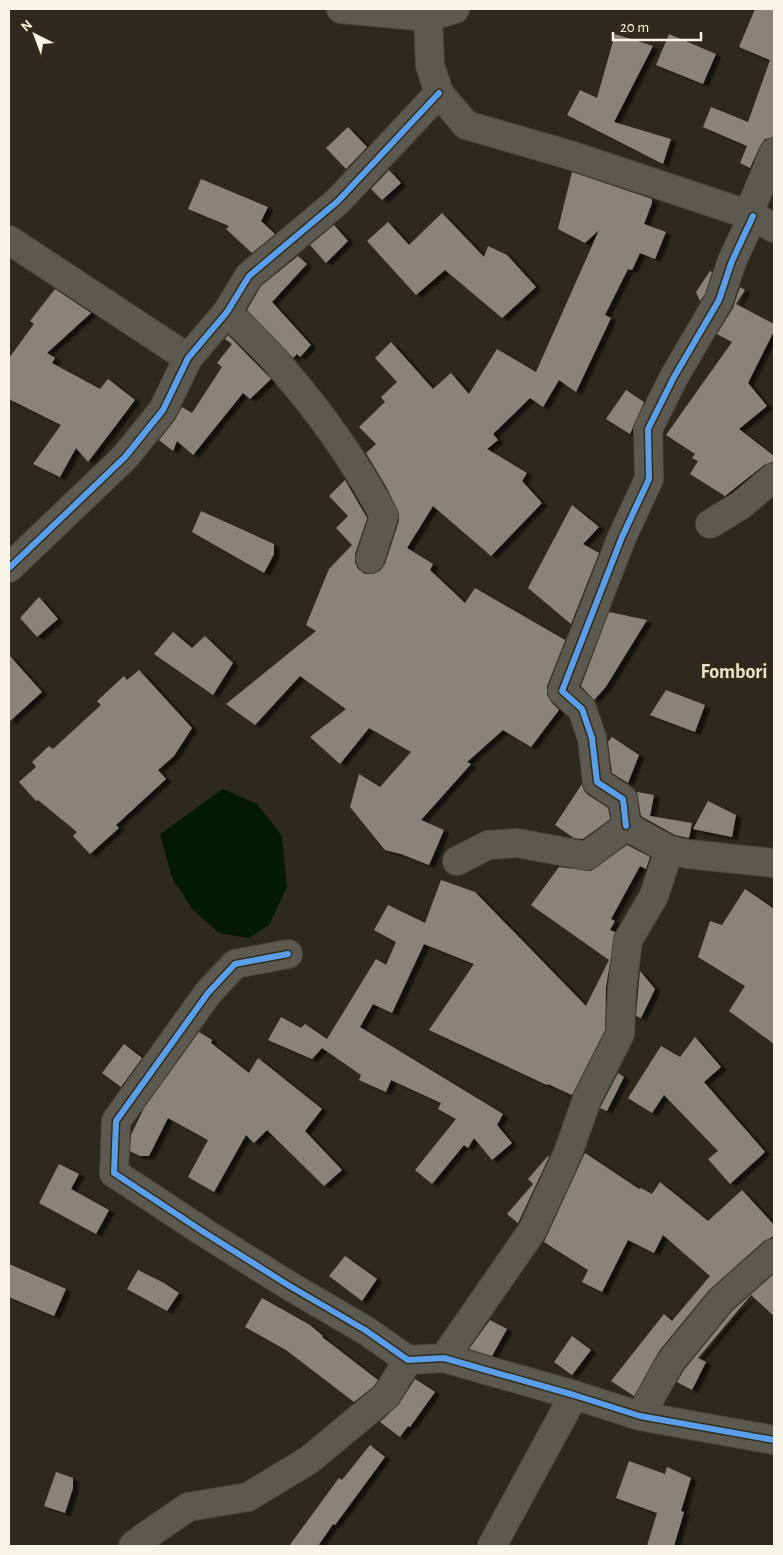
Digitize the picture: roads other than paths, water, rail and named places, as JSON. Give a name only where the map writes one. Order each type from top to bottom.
[{"type":"street","points":[[347,9],[428,18],[455,9]]},
{"type":"street","points":[[428,18],[430,65],[439,93],[466,126],[573,156],[759,220]]},
{"type":"street","points":[[9,568],[125,457],[163,410],[188,358],[227,312],[249,276],[338,201],[439,93]]},
{"type":"street","points":[[626,826],[623,799],[597,782],[592,738],[582,709],[562,691],[622,537],[649,479],[648,429],[674,377],[719,300],[732,262],[759,220],[774,152]]},
{"type":"street","points":[[9,240],[188,358]]},
{"type":"street","points":[[227,312],[280,365],[329,426],[369,486],[384,516],[370,559]]},
{"type":"street","points":[[710,524],[741,505],[774,477]]},
{"type":"street","points":[[626,826],[669,850],[688,854],[774,863]]},
{"type":"street","points":[[457,861],[488,845],[517,843],[587,856],[626,826]]},
{"type":"street","points":[[444,1358],[532,1231],[568,1153],[587,1099],[620,1034],[622,989],[628,940],[654,896],[669,850]]},
{"type":"street","points":[[288,954],[235,964],[208,993],[116,1121],[114,1173],[288,1285],[366,1330],[408,1360],[444,1358],[640,1416],[774,1440]]},
{"type":"street","points":[[640,1416],[671,1361],[721,1300],[774,1253]]},
{"type":"street","points":[[133,1546],[188,1507],[248,1497],[309,1460],[386,1396],[408,1360]]},
{"type":"street","points":[[492,1546],[574,1395]]},
{"type":"district","name":"Fombori","points":[[734,671]]}]
